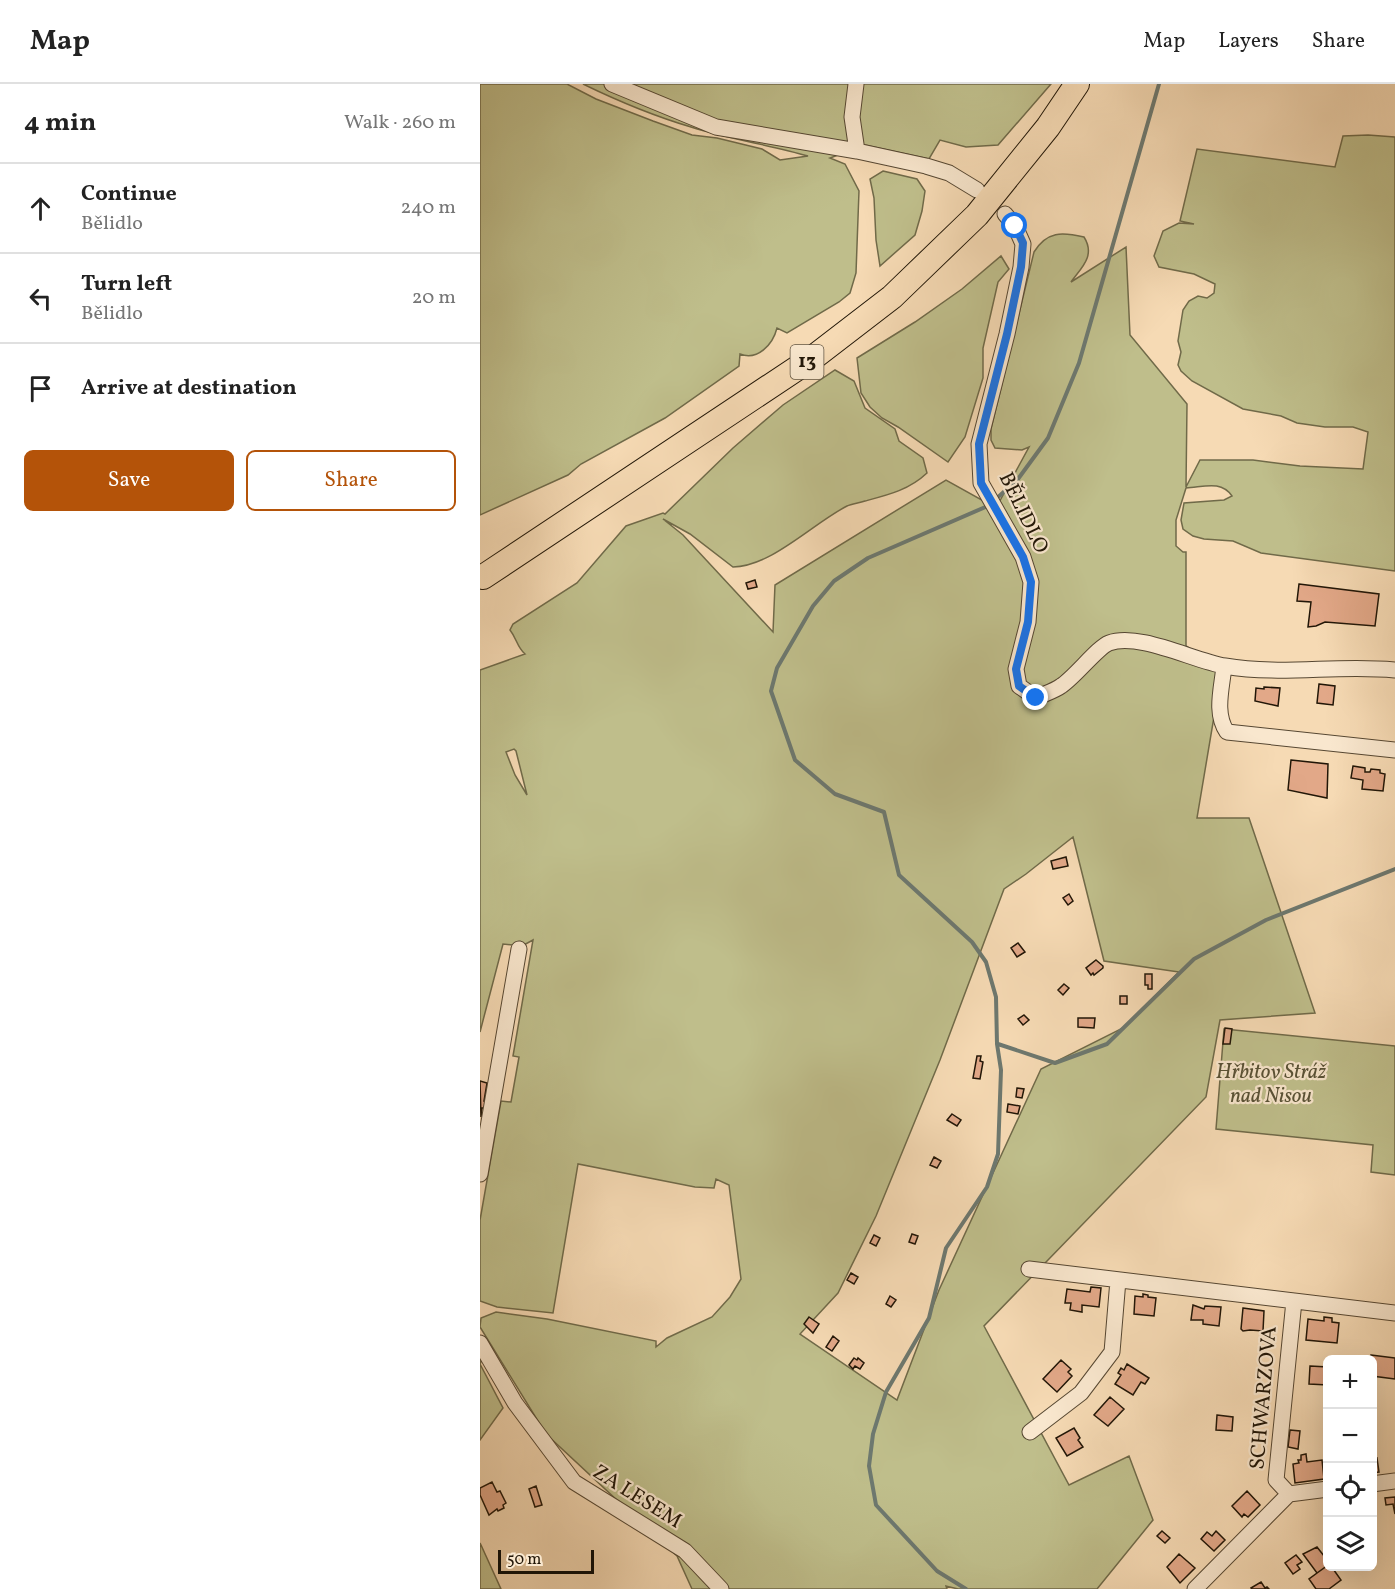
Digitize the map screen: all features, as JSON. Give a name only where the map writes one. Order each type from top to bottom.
[{"type":"main road","name":"13","points":[[483,577],[814,357],[892,297],[977,215],[1048,127],[1077,84]]},
{"type":"street","points":[[612,84],[716,127],[926,165],[949,173],[977,190]]},
{"type":"street","points":[[856,84],[852,117],[857,151]]},
{"type":"street","name":"BĚLIDLO","points":[[1005,214],[1015,226],[1023,243],[1021,267],[1007,334],[979,444],[981,483],[1023,557],[1031,582],[1028,622],[1016,669],[1019,686],[1036,698],[1061,686],[1108,643],[1129,641],[1152,645],[1224,666],[1254,669],[1369,667],[1395,670]]},
{"type":"street","points":[[1224,666],[1219,709],[1220,722],[1227,732],[1395,750]]},
{"type":"street","points":[[480,1174],[519,949]]},
{"type":"street","name":"SCHWARZOVA","points":[[1029,1269],[1395,1313]]},
{"type":"street","points":[[1030,1432],[1080,1394],[1112,1353],[1118,1280]]},
{"type":"street","name":"SCHWARZOVA","points":[[1289,1494],[1276,1480],[1294,1301]]},
{"type":"street","name":"ZA LESEM","points":[[480,1343],[514,1403],[574,1482],[685,1551],[721,1589]]},
{"type":"street","points":[[1377,1483],[1395,1481]]},
{"type":"street","points":[[1195,1589],[1289,1494],[1323,1490]]},
{"type":"green space","points":[[480,84],[567,84],[596,99],[692,135],[717,138],[762,149],[780,160],[808,156],[677,123],[636,108],[583,84],[1051,84],[998,145],[966,147],[940,140],[929,159],[865,145],[830,158],[845,164],[859,191],[856,273],[850,293],[787,333],[777,328],[772,340],[764,350],[747,356],[740,354],[739,366],[665,418],[581,464],[568,475],[480,515]]},
{"type":"green space","points":[[1343,136],[1395,137],[1395,571],[1261,553],[1233,541],[1193,536],[1183,529],[1181,520],[1184,503],[1224,500],[1232,496],[1228,491],[1217,486],[1186,488],[1176,520],[1176,546],[1186,552],[1186,646],[1222,669],[1197,818],[1249,818],[1315,1013],[1220,1020],[1206,1097],[984,1326],[1069,1485],[1129,1456],[1153,1520],[1097,1589],[958,1589],[946,1586],[947,1589],[692,1589],[677,1556],[546,1434],[480,1327],[481,1318],[496,1312],[547,1319],[656,1341],[656,1347],[667,1338],[712,1317],[730,1297],[741,1279],[729,1185],[716,1179],[714,1188],[695,1187],[578,1164],[553,1313],[497,1307],[480,1301],[480,1220],[501,1101],[511,1102],[519,1057],[513,1056],[533,940],[522,946],[503,944],[480,1032],[480,670],[525,654],[510,630],[513,624],[577,583],[626,526],[665,514],[733,448],[783,405],[835,370],[854,381],[865,408],[895,429],[899,441],[923,458],[927,473],[913,484],[898,491],[847,506],[777,552],[748,565],[733,567],[690,534],[663,519],[683,535],[773,632],[775,585],[946,480],[996,508],[1029,447],[1022,450],[995,448],[991,440],[991,429],[1034,252],[1044,240],[1056,235],[1069,234],[1084,237],[1087,244],[1086,261],[1071,282],[1126,247],[1130,335],[1187,404],[1186,487],[1200,460],[1253,460],[1300,466],[1363,469],[1368,432],[1353,427],[1325,427],[1297,423],[1281,416],[1243,409],[1192,381],[1181,371],[1178,365],[1181,352],[1178,341],[1183,310],[1189,301],[1198,296],[1207,298],[1214,293],[1215,284],[1194,274],[1159,267],[1154,256],[1163,231],[1179,223],[1194,224],[1180,221],[1197,149],[1335,167]],"holes":[[[514,749],[516,751],[527,795],[515,775],[506,752]],[[1073,837],[1104,961],[1179,972],[1123,1028],[1041,1069],[939,1290],[897,1400],[800,1334],[838,1293],[876,1216],[940,1060],[1004,889]]]},
{"type":"green space","points":[[883,171],[917,179],[925,191],[915,235],[880,266],[874,198],[870,179]]},
{"type":"green space","points":[[1001,256],[1009,269],[998,282],[983,348],[983,378],[965,437],[948,462],[882,418],[870,407],[861,393],[857,358],[962,289]]},
{"type":"green space","name":"Hřbitov Stráž nad Nisou","points":[[1224,1029],[1395,1046],[1395,1175],[1371,1172],[1373,1145],[1216,1129]]},
{"type":"green space","points":[[480,1364],[503,1408],[480,1440]]},
{"type":"green space","points":[[480,1543],[481,1545],[501,1589],[480,1589]]},
{"type":"building","points":[[755,580],[757,587],[748,589],[746,583]]},
{"type":"building","points":[[1299,584],[1379,594],[1375,626],[1325,622],[1308,627],[1311,602],[1297,601]]},
{"type":"building","points":[[1319,684],[1335,686],[1333,705],[1317,703]]},
{"type":"building","points":[[1264,687],[1280,688],[1278,706],[1255,701],[1256,688],[1264,689]]},
{"type":"building","points":[[1291,760],[1328,764],[1327,798],[1288,790]]},
{"type":"building","points":[[1353,766],[1365,768],[1365,772],[1370,772],[1371,769],[1380,770],[1380,773],[1385,774],[1383,791],[1362,789],[1363,780],[1351,778]]},
{"type":"building","points":[[1066,857],[1068,866],[1053,869],[1051,861]]},
{"type":"building","points":[[1069,894],[1073,901],[1068,905],[1063,898]]},
{"type":"building","points":[[1018,943],[1025,952],[1017,957],[1011,948]]},
{"type":"building","points":[[1096,960],[1103,968],[1091,975],[1086,968]]},
{"type":"building","points":[[1145,974],[1152,974],[1152,989],[1148,989],[1148,985],[1145,985]]},
{"type":"building","points":[[1064,984],[1069,988],[1063,995],[1058,990]]},
{"type":"building","points":[[1120,996],[1127,996],[1127,1004],[1120,1004]]},
{"type":"building","points":[[1024,1015],[1029,1020],[1023,1025],[1018,1019]]},
{"type":"building","points":[[1078,1018],[1095,1018],[1094,1028],[1078,1027]]},
{"type":"building","points":[[1225,1028],[1232,1029],[1230,1044],[1223,1044]]},
{"type":"building","points":[[977,1056],[981,1056],[980,1061],[983,1062],[980,1079],[973,1078]]},
{"type":"building","points":[[480,1081],[487,1083],[484,1101],[487,1101],[486,1108],[482,1108],[481,1117]]},
{"type":"building","points":[[1017,1088],[1024,1089],[1022,1098],[1016,1097]]},
{"type":"building","points":[[1008,1104],[1020,1106],[1018,1114],[1007,1112]]},
{"type":"building","points":[[952,1114],[961,1120],[957,1126],[947,1120]]},
{"type":"building","points":[[934,1157],[941,1161],[937,1168],[930,1165]]},
{"type":"building","points":[[912,1234],[918,1236],[915,1244],[909,1242]]},
{"type":"building","points":[[874,1235],[880,1238],[876,1246],[870,1243]]},
{"type":"building","points":[[851,1273],[858,1277],[854,1284],[847,1280]]},
{"type":"building","points":[[1091,1287],[1101,1288],[1099,1307],[1082,1305],[1082,1312],[1070,1310],[1071,1303],[1065,1303],[1067,1289],[1090,1292]]},
{"type":"building","points":[[1143,1294],[1156,1298],[1154,1316],[1134,1314],[1135,1296],[1143,1297]]},
{"type":"building","points":[[890,1296],[896,1300],[891,1307],[886,1304]]},
{"type":"building","points":[[1193,1305],[1204,1309],[1205,1306],[1221,1307],[1219,1326],[1203,1324],[1203,1320],[1191,1320]]},
{"type":"building","points":[[1243,1308],[1264,1311],[1263,1331],[1243,1331],[1241,1329]]},
{"type":"building","points":[[809,1317],[819,1324],[813,1333],[804,1324]]},
{"type":"building","points":[[1324,1317],[1332,1318],[1332,1322],[1339,1323],[1337,1343],[1306,1340],[1308,1319],[1324,1321]]},
{"type":"building","points":[[833,1336],[839,1341],[832,1351],[826,1347]]},
{"type":"building","points":[[1377,1356],[1395,1358],[1395,1379],[1377,1377]]},
{"type":"building","points":[[854,1358],[864,1363],[860,1369],[855,1366],[853,1369],[849,1365]]},
{"type":"building","points":[[1061,1360],[1071,1369],[1068,1372],[1072,1376],[1057,1392],[1043,1379]]},
{"type":"building","points":[[1127,1364],[1149,1378],[1145,1384],[1141,1382],[1133,1395],[1115,1384],[1121,1375],[1118,1373],[1121,1368],[1124,1370]]},
{"type":"building","points":[[1310,1366],[1323,1367],[1323,1385],[1309,1384]]},
{"type":"building","points":[[1110,1397],[1124,1409],[1108,1426],[1094,1415]]},
{"type":"building","points":[[1217,1415],[1233,1417],[1232,1431],[1216,1430]]},
{"type":"building","points":[[1074,1428],[1083,1447],[1067,1456],[1056,1438]]},
{"type":"building","points":[[1290,1430],[1300,1431],[1298,1449],[1288,1447]]},
{"type":"building","points":[[1306,1454],[1307,1462],[1322,1460],[1323,1479],[1295,1483],[1293,1464],[1299,1463],[1301,1455]]},
{"type":"building","points":[[492,1482],[506,1503],[503,1505],[504,1508],[498,1511],[497,1509],[489,1515],[480,1495],[480,1488]]},
{"type":"building","points":[[536,1486],[542,1505],[535,1507],[529,1489]]},
{"type":"building","points":[[1247,1491],[1260,1505],[1248,1517],[1244,1514],[1242,1517],[1232,1506]]},
{"type":"building","points":[[1395,1497],[1395,1514],[1393,1504],[1386,1505],[1385,1498]]},
{"type":"building","points":[[1162,1531],[1170,1538],[1165,1543],[1157,1536]]},
{"type":"building","points":[[1216,1531],[1225,1540],[1214,1551],[1201,1539],[1207,1532],[1212,1536]]},
{"type":"building","points":[[1317,1547],[1323,1555],[1323,1569],[1317,1573],[1303,1554]]},
{"type":"building","points":[[1179,1554],[1195,1568],[1180,1583],[1167,1567]]},
{"type":"building","points":[[1296,1555],[1302,1562],[1297,1565],[1300,1569],[1293,1574],[1285,1563]]},
{"type":"building","points":[[1323,1569],[1323,1571],[1335,1571],[1341,1580],[1329,1589],[1316,1589],[1309,1579]]},
{"type":"building","points":[[1261,1582],[1265,1588],[1269,1589],[1251,1588]]},
{"type":"waterway","points":[[996,499],[1018,479],[1048,438],[1079,363],[1159,84]]},
{"type":"waterway","points":[[966,1589],[937,1571],[876,1505],[869,1466],[873,1434],[886,1392],[929,1318],[946,1248],[987,1187],[998,1154],[1001,1070],[997,1044],[996,997],[986,962],[972,942],[899,875],[884,812],[835,794],[795,760],[771,691],[777,668],[813,606],[834,581],[868,558],[990,505]]},
{"type":"waterway","points":[[998,1044],[1055,1063],[1107,1044],[1194,959],[1266,920],[1395,869]]},
{"type":"route","points":[[1015,226],[1023,243],[1021,267],[1007,334],[979,444],[981,483],[1023,557],[1031,582],[1028,622],[1016,669],[1019,686],[1036,698]]}]
